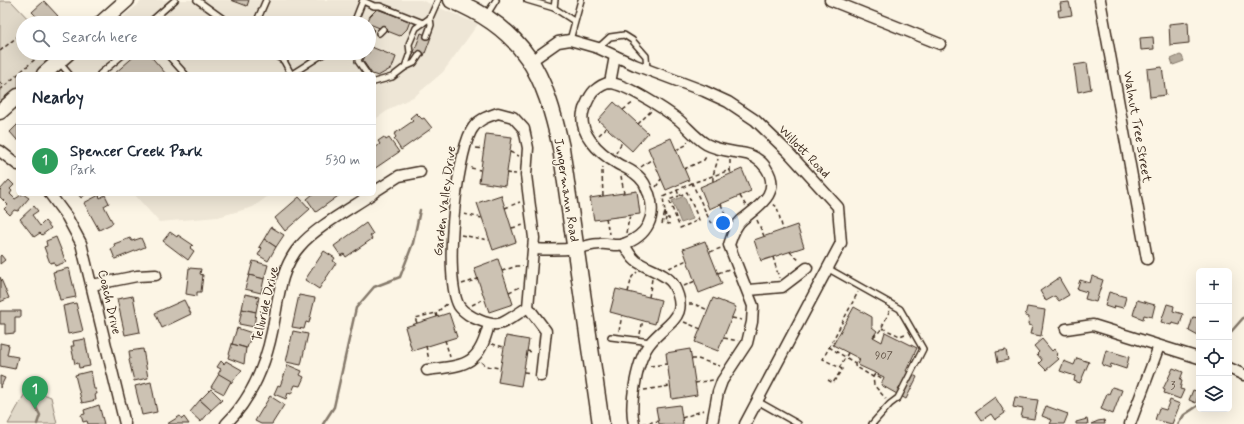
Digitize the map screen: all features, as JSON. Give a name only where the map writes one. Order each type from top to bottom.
[{"type":"main road","name":"Jungermann Road","points":[[452,0],[485,16],[501,27],[531,61],[542,80],[553,111],[561,148],[601,424]]},
{"type":"street","points":[[109,16],[127,0]]},
{"type":"street","points":[[830,0],[940,44]]},
{"type":"street","name":"Walnut Tree Street","points":[[1100,0],[1147,259]]},
{"type":"street","points":[[531,61],[558,42],[570,40]]},
{"type":"street","name":"Willott Road","points":[[570,40],[598,48],[728,102],[755,120],[788,152],[838,207],[841,243],[745,424]]},
{"type":"street","points":[[610,83],[615,56]]},
{"type":"street","points":[[46,72],[60,60]]},
{"type":"street","points":[[534,249],[554,250],[600,244],[624,244],[643,233],[650,223],[653,210],[644,183],[635,174],[612,160],[592,142],[583,129],[582,115],[593,92],[602,85],[610,83],[621,86],[657,105],[678,119],[715,148],[746,154],[762,162],[768,170],[771,182],[770,192],[766,199],[752,214],[742,219],[731,237],[729,245],[749,290],[753,306],[752,322],[747,343],[722,381],[714,406],[712,424]]},
{"type":"street","points":[[0,112],[16,98]]},
{"type":"street","name":"Garden Valley Drive","points":[[462,310],[452,287],[450,259],[454,212],[464,146],[472,129],[482,118],[498,113],[513,117],[524,129],[528,148],[526,175],[534,249],[528,307]]},
{"type":"street","points":[[0,152],[16,164]]},
{"type":"street","points":[[376,191],[399,176],[420,172]]},
{"type":"street","name":"Coach Drive","points":[[51,196],[67,217],[81,243],[125,424]]},
{"type":"street","name":"Telluride Drive","points":[[226,424],[249,394],[263,364],[268,349],[282,281],[293,256],[309,238],[369,196]]},
{"type":"street","points":[[624,244],[636,261],[672,282],[680,305],[676,320],[651,342],[641,362],[631,413],[634,424]]},
{"type":"street","points":[[749,290],[782,287],[807,268]]},
{"type":"street","points":[[92,285],[137,276],[156,275]]},
{"type":"street","points":[[462,310],[476,320],[488,324],[502,323],[528,307],[546,331],[541,376]]},
{"type":"street","points":[[429,369],[461,366],[473,357],[484,342],[488,324]]},
{"type":"street","points":[[1066,329],[1093,325],[1196,357]]},
{"type":"street","points":[[1130,424],[1159,346]]},
{"type":"street","points":[[1232,369],[1244,374]]},
{"type":"lane","points":[[157,16],[175,0]]},
{"type":"lane","points":[[197,0],[219,16]]},
{"type":"lane","points":[[259,16],[266,0]]},
{"type":"lane","points":[[427,36],[431,25],[430,18],[438,0]]},
{"type":"lane","points":[[485,16],[496,0]]},
{"type":"lane","points":[[527,0],[554,8],[574,21]]},
{"type":"lane","points":[[554,8],[555,0]]},
{"type":"lane","points":[[570,40],[581,0]]},
{"type":"lane","points":[[357,16],[363,1],[422,23]]},
{"type":"lane","points":[[405,67],[410,53],[409,44],[416,28],[430,18]]},
{"type":"lane","points":[[598,48],[610,37],[624,35],[632,40],[646,56],[647,69]]},
{"type":"lane","points":[[376,81],[392,77],[405,67],[414,63],[420,54]]},
{"type":"lane","points":[[64,60],[68,72]]},
{"type":"lane","points":[[102,72],[117,60]]},
{"type":"lane","points":[[172,60],[183,72]]},
{"type":"lane","points":[[281,60],[290,72]]},
{"type":"lane","points":[[294,72],[314,60]]},
{"type":"lane","points":[[358,60],[366,72]]},
{"type":"lane","points":[[827,268],[900,309],[923,349],[898,398],[891,403],[872,424]]},
{"type":"lane","points":[[611,337],[651,342]]},
{"type":"lane","points":[[757,400],[798,424]]},
{"type":"path","points":[[0,51],[16,38]]},
{"type":"path","points":[[20,72],[34,60]]},
{"type":"path","points":[[0,90],[16,76]]},
{"type":"path","points":[[0,82],[4,86]]},
{"type":"path","points":[[623,110],[642,97]]},
{"type":"path","points":[[638,124],[657,105]]},
{"type":"path","points":[[676,150],[686,145],[693,132]]},
{"type":"path","points":[[603,196],[602,172],[612,160],[622,142]]},
{"type":"path","points":[[684,169],[704,160],[715,148]]},
{"type":"path","points":[[713,181],[712,177],[716,170],[715,148]]},
{"type":"path","points":[[635,174],[641,166],[652,159]]},
{"type":"path","points":[[612,160],[624,193]]},
{"type":"path","points":[[666,218],[663,197],[692,183],[730,170],[731,174]]},
{"type":"path","points":[[692,183],[710,221],[731,237]]},
{"type":"path","points":[[677,190],[679,196]]},
{"type":"path","points":[[687,192],[699,220],[680,228],[669,200],[679,196],[687,192]]},
{"type":"path","points":[[505,208],[528,199]]},
{"type":"path","points":[[766,199],[778,207],[783,230]]},
{"type":"path","points":[[721,204],[727,220],[742,219]]},
{"type":"path","points":[[454,212],[482,218]]},
{"type":"path","points":[[662,224],[665,212]]},
{"type":"path","points":[[752,214],[760,224],[764,236]]},
{"type":"path","points":[[624,244],[630,215]]},
{"type":"path","points":[[606,218],[611,245]]},
{"type":"path","points":[[453,234],[489,240]]},
{"type":"path","points":[[790,252],[807,268]]},
{"type":"path","points":[[773,257],[782,287]]},
{"type":"path","points":[[664,276],[670,267],[687,260]]},
{"type":"path","points":[[628,292],[632,277],[644,265]]},
{"type":"path","points":[[718,273],[737,265]]},
{"type":"path","points":[[502,271],[517,266],[531,267]]},
{"type":"path","points":[[649,297],[654,271]]},
{"type":"path","points":[[452,287],[478,279]]},
{"type":"path","points":[[508,292],[530,284]]},
{"type":"path","points":[[828,380],[833,383],[842,369],[823,359],[860,287]]},
{"type":"path","points":[[462,310],[484,299]]},
{"type":"path","points":[[417,323],[415,318],[436,313],[445,304]]},
{"type":"path","points":[[680,305],[694,304],[708,310]]},
{"type":"path","points":[[873,337],[882,328],[893,305]]},
{"type":"path","points":[[436,313],[437,317]]},
{"type":"path","points":[[617,338],[622,315]]},
{"type":"path","points":[[639,341],[643,320]]},
{"type":"path","points":[[676,320],[701,329]]},
{"type":"path","points":[[882,328],[900,336],[912,330]]},
{"type":"path","points":[[724,338],[747,343]]},
{"type":"path","points":[[446,340],[452,367]]},
{"type":"path","points":[[484,342],[504,347]]},
{"type":"path","points":[[426,346],[429,369]]},
{"type":"path","points":[[829,347],[855,363],[855,366],[873,376],[875,374],[884,378]]},
{"type":"path","points":[[839,368],[848,352]]},
{"type":"path","points":[[473,357],[486,366],[500,368]]},
{"type":"path","points":[[691,360],[698,359],[730,371]]},
{"type":"path","points":[[855,363],[860,359]]},
{"type":"path","points":[[641,362],[652,367],[667,364]]},
{"type":"path","points":[[873,376],[874,385],[880,394],[891,403]]},
{"type":"path","points":[[695,383],[708,380],[722,381]]},
{"type":"path","points":[[634,393],[670,386]]},
{"type":"path","points":[[682,418],[714,406]]},
{"type":"path","points":[[640,424],[658,421]]},
{"type":"shaded area","points":[[143,0],[421,0],[478,24],[443,72],[415,96],[393,107],[376,119],[376,72],[59,72],[73,60],[376,60],[376,16],[124,16]]},
{"type":"shaded area","points":[[0,1],[11,1],[25,16],[16,16],[16,60],[50,60],[36,72],[16,72],[16,90],[0,103]]},
{"type":"shaded area","points":[[1180,55],[1184,61],[1173,65],[1171,59]]},
{"type":"shaded area","points":[[136,196],[268,196],[253,207],[218,217],[159,222]]},
{"type":"shaded area","points":[[684,196],[693,219],[681,223],[672,201]]},
{"type":"shaded area","points":[[28,388],[51,397],[57,424],[8,424]]},
{"type":"building","points":[[231,0],[249,0],[247,6]]},
{"type":"building","points":[[44,1],[58,16],[36,16],[32,12]]},
{"type":"building","points":[[1069,2],[1072,15],[1059,17],[1058,10],[1061,10],[1060,3]]},
{"type":"building","points":[[377,9],[410,21],[407,29],[400,36],[376,27],[376,16],[370,16]]},
{"type":"building","points":[[1188,22],[1189,43],[1170,45],[1169,24]]},
{"type":"building","points":[[421,33],[431,37],[424,56],[414,52]]},
{"type":"building","points":[[1153,37],[1154,49],[1141,50],[1140,38]]},
{"type":"building","points":[[376,49],[396,57],[392,68],[378,76],[376,75],[376,72],[371,72],[363,61],[376,60]]},
{"type":"building","points":[[130,60],[154,60],[164,72],[116,72]]},
{"type":"building","points":[[1087,63],[1091,89],[1078,92],[1074,65]]},
{"type":"building","points":[[1162,67],[1166,95],[1150,97],[1147,69]]},
{"type":"building","points":[[614,102],[648,133],[632,151],[598,120]]},
{"type":"building","points":[[416,113],[422,119],[424,118],[432,128],[401,150],[394,139],[396,137],[394,134],[413,121],[410,118]]},
{"type":"building","points":[[16,126],[16,139],[10,132]]},
{"type":"building","points":[[486,134],[512,137],[505,186],[479,182]]},
{"type":"building","points":[[384,137],[386,140],[389,138],[399,152],[376,168],[376,147],[380,144],[378,141]]},
{"type":"building","points":[[671,138],[689,180],[666,190],[648,148]]},
{"type":"building","points":[[742,169],[751,191],[709,209],[700,187]]},
{"type":"building","points":[[9,180],[14,185],[10,189],[12,191],[10,194],[15,199],[20,196],[26,196],[29,198],[18,211],[14,210],[10,215],[4,209],[8,205],[0,197],[0,190]]},
{"type":"building","points":[[637,191],[640,214],[594,220],[590,198]]},
{"type":"building","points":[[501,195],[516,242],[493,250],[477,203]]},
{"type":"building","points":[[97,196],[99,196],[100,198],[106,196],[109,203],[104,206],[113,223],[99,230],[84,203]]},
{"type":"building","points":[[311,196],[338,196],[316,212],[307,199]]},
{"type":"building","points":[[299,197],[310,209],[285,231],[275,218]]},
{"type":"building","points":[[34,206],[38,211],[32,215],[40,226],[45,221],[51,228],[42,235],[40,233],[34,237],[20,219]]},
{"type":"building","points":[[366,223],[373,234],[370,236],[372,239],[346,257],[344,254],[341,256],[334,246]]},
{"type":"building","points":[[797,225],[804,247],[761,261],[754,240]]},
{"type":"building","points":[[271,227],[284,235],[276,247],[264,239]]},
{"type":"building","points":[[170,232],[177,237],[178,235],[193,245],[190,248],[194,251],[188,260],[163,241]]},
{"type":"building","points":[[56,237],[66,262],[55,266],[54,262],[50,263],[44,247],[47,246],[46,241]]},
{"type":"building","points":[[130,238],[132,241],[141,238],[145,247],[115,259],[111,249],[115,247],[114,244]]},
{"type":"building","points":[[264,239],[276,247],[268,261],[258,255],[262,248],[259,247]]},
{"type":"building","points":[[705,241],[722,284],[699,293],[683,249]]},
{"type":"building","points":[[324,251],[335,258],[333,261],[336,263],[319,289],[305,280]]},
{"type":"building","points":[[1,255],[5,260],[0,264],[0,256]]},
{"type":"building","points":[[498,259],[513,304],[489,312],[474,268]]},
{"type":"building","points":[[253,261],[268,265],[264,279],[249,275]]},
{"type":"building","points":[[69,268],[76,297],[60,300],[53,272]]},
{"type":"building","points":[[189,268],[201,269],[200,274],[203,275],[201,292],[197,292],[197,296],[186,294]]},
{"type":"building","points":[[249,275],[264,279],[261,293],[245,289]]},
{"type":"building","points":[[1092,276],[1103,280],[1096,302],[1085,299],[1087,292],[1077,289],[1080,280],[1090,283]]},
{"type":"building","points":[[0,277],[9,298],[0,302]]},
{"type":"building","points":[[1059,278],[1069,295],[1059,301],[1055,296],[1046,301],[1040,291]]},
{"type":"building","points":[[616,289],[661,300],[655,324],[610,312]]},
{"type":"building","points":[[1109,292],[1126,297],[1123,308],[1115,306],[1114,309],[1105,306]]},
{"type":"building","points":[[245,294],[259,297],[256,312],[242,309]]},
{"type":"building","points":[[299,295],[315,298],[309,323],[306,322],[304,329],[292,327]]},
{"type":"building","points":[[133,296],[140,332],[125,335],[117,299]]},
{"type":"building","points":[[713,298],[736,307],[718,351],[695,342]]},
{"type":"building","points":[[184,300],[191,314],[162,328],[155,313]]},
{"type":"building","points":[[1137,300],[1155,305],[1152,317],[1144,315],[1143,319],[1133,315]]},
{"type":"building","points":[[76,303],[83,331],[68,334],[63,306]]},
{"type":"building","points":[[1167,304],[1174,306],[1173,311],[1183,314],[1180,325],[1172,323],[1171,325],[1161,322]]},
{"type":"building","points":[[854,307],[872,317],[872,327],[877,331],[873,337],[882,342],[885,332],[917,348],[906,371],[917,377],[906,399],[881,385],[884,377],[858,365],[860,359],[833,345]]},
{"type":"building","points":[[1027,307],[1045,310],[1041,336],[1030,334],[1032,326],[1028,325],[1029,317],[1025,316]]},
{"type":"building","points":[[242,309],[256,312],[254,327],[239,324]]},
{"type":"building","points":[[0,311],[21,311],[21,317],[15,317],[15,333],[5,334],[5,324],[0,324]]},
{"type":"building","points":[[449,313],[457,337],[412,351],[405,327]]},
{"type":"building","points":[[1193,317],[1196,318],[1196,335],[1189,331]]},
{"type":"building","points":[[237,328],[252,333],[247,348],[232,344]]},
{"type":"building","points":[[293,331],[308,334],[301,365],[286,362]]},
{"type":"building","points":[[506,336],[529,340],[521,386],[498,382]]},
{"type":"building","points":[[85,339],[90,366],[79,368],[78,363],[75,364],[71,346],[74,346],[73,341]]},
{"type":"building","points":[[1042,339],[1052,351],[1054,349],[1058,354],[1056,356],[1059,359],[1046,370],[1039,363],[1042,360],[1037,354],[1039,352],[1034,346]]},
{"type":"building","points":[[0,343],[9,345],[7,355],[18,357],[15,369],[0,366]]},
{"type":"building","points":[[232,344],[246,348],[244,364],[228,358]]},
{"type":"building","points":[[143,349],[148,378],[134,381],[129,360],[129,351]]},
{"type":"building","points":[[690,349],[697,395],[672,399],[666,353]]},
{"type":"building","points":[[1006,350],[1008,360],[998,362],[996,352]]},
{"type":"building","points":[[1106,350],[1129,357],[1126,369],[1111,364],[1110,368],[1102,365]]},
{"type":"building","points":[[1077,358],[1089,362],[1080,383],[1074,381],[1075,376],[1060,371],[1064,361],[1074,365]]},
{"type":"building","points":[[221,361],[224,364],[226,361],[242,370],[231,383],[218,374],[221,369],[217,367]]},
{"type":"building","points":[[288,365],[302,371],[300,375],[304,377],[300,386],[295,385],[291,394],[288,393],[286,399],[274,394],[278,385],[280,386]]},
{"type":"building","points":[[1173,368],[1183,372],[1180,380],[1182,381],[1180,389],[1184,390],[1180,399],[1164,393],[1165,390],[1163,389]]},
{"type":"building","points":[[91,371],[94,389],[96,389],[97,394],[95,394],[96,400],[82,403],[75,375]]},
{"type":"building","points":[[219,374],[231,381],[224,394],[211,387]]},
{"type":"building","points":[[0,376],[5,378],[0,388]]},
{"type":"building","points":[[151,382],[157,412],[142,415],[135,386]]},
{"type":"building","points":[[1112,387],[1122,390],[1113,414],[1101,409],[1107,393],[1109,394]]},
{"type":"building","points":[[211,389],[222,400],[211,410],[200,400]]},
{"type":"building","points":[[1193,390],[1196,391],[1196,403],[1189,400]]},
{"type":"building","points":[[270,396],[284,405],[272,424],[261,424],[255,421]]},
{"type":"building","points":[[995,397],[1005,413],[995,420],[991,414],[982,420],[976,411]]},
{"type":"building","points":[[1015,397],[1038,400],[1034,419],[1021,417],[1023,409],[1013,407]]},
{"type":"building","points":[[200,400],[211,410],[201,422],[190,412]]},
{"type":"building","points":[[1170,400],[1180,404],[1172,424],[1155,420],[1159,408],[1166,410]]},
{"type":"building","points":[[99,405],[104,424],[88,424],[87,421],[83,422],[81,415],[85,414],[84,410]]},
{"type":"building","points":[[680,405],[683,424],[659,424],[656,408]]},
{"type":"building","points":[[1046,406],[1068,414],[1064,424],[1050,424],[1052,420],[1042,416]]},
{"type":"building","points":[[180,416],[182,419],[184,417],[189,424],[167,424]]},
{"type":"building","points":[[1087,419],[1088,424],[1076,424],[1076,422]]},
{"type":"building","points":[[1104,420],[1105,424],[1091,424],[1098,421]]},
{"type":"waterway","points":[[323,424],[334,407],[356,308],[374,287],[400,277],[413,243],[420,210]]},
{"type":"waterway","points":[[1232,331],[1244,317]]},
{"type":"waterway","points":[[31,398],[40,415],[37,424]]},
{"type":"waterway","points":[[1178,424],[1184,415],[1196,407]]},
{"type":"place","name":"Spencer Creek Park","points":[[35,409]]}]
